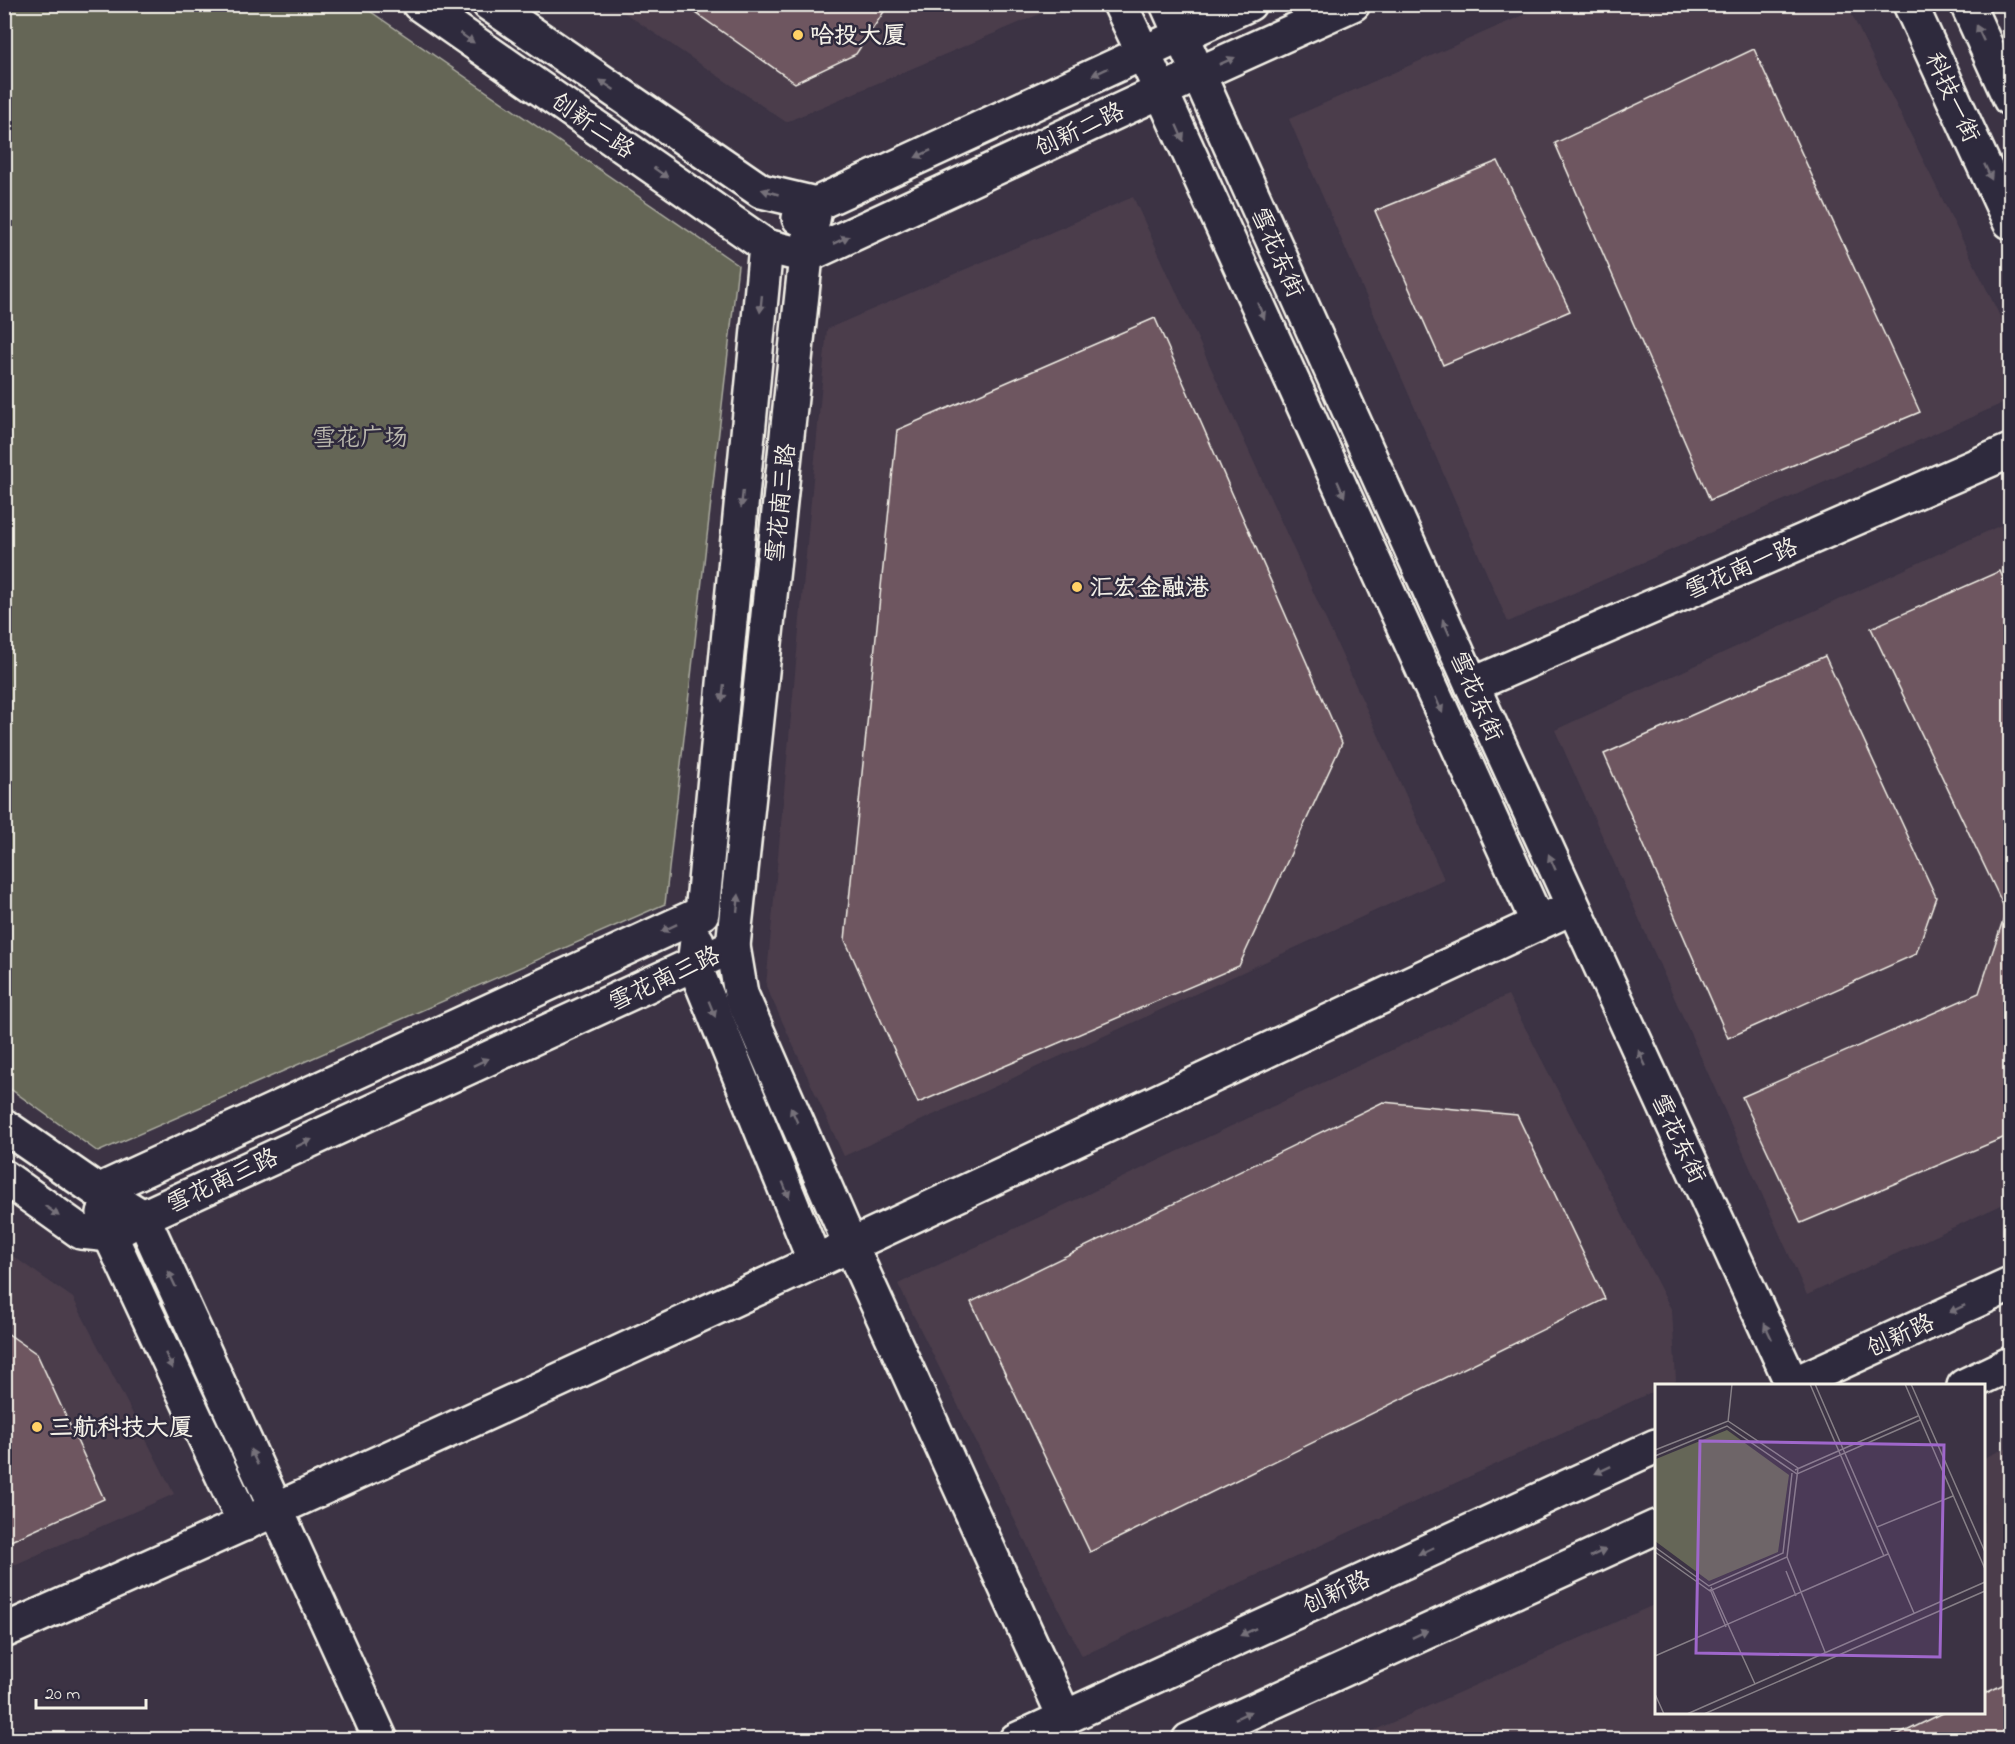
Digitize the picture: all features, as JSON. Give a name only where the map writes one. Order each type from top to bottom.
[{"type":"street","name":"创新二路","points":[[419,4],[766,246],[806,256],[1353,4]]},
{"type":"street","name":"创新二路","points":[[489,4],[761,191],[816,204]]},
{"type":"street","name":"雪花东街","points":[[1120,4],[1538,923]]},
{"type":"street","name":"雪花东街","points":[[1167,4],[1472,685],[1791,1384]]},
{"type":"street","name":"创新二路","points":[[766,246],[816,204],[1249,4]]},
{"type":"street","name":"科技一街","points":[[1910,4],[2010,222]]},
{"type":"street","points":[[1967,4],[2010,99]]},
{"type":"street","points":[[806,256],[816,204]]},
{"type":"street","name":"雪花南三路","points":[[98,1191],[702,913],[766,246]]},
{"type":"street","name":"雪花南三路","points":[[110,1235],[144,1216],[733,946],[806,256]]},
{"type":"street","name":"雪花南一路","points":[[1472,685],[2010,451]]},
{"type":"street","points":[[4,1631],[278,1510],[851,1246],[1573,907]]},
{"type":"street","points":[[702,913],[694,964],[815,1262]]},
{"type":"street","points":[[733,946],[741,994],[851,1246],[1064,1716]]},
{"type":"street","points":[[4,1126],[98,1191],[144,1216],[381,1740]]},
{"type":"street","points":[[4,1177],[81,1232],[110,1235]]},
{"type":"street","points":[[98,1191],[110,1235],[245,1524]]},
{"type":"street","name":"创新路","points":[[1793,1384],[2010,1285]]},
{"type":"street","points":[[1968,1384],[2010,1364]]},
{"type":"street","name":"创新路","points":[[1016,1740],[1655,1446]]},
{"type":"street","points":[[1189,1740],[1655,1527]]},
{"type":"shaded area","points":[[1038,4],[1042,13],[786,122],[613,5]]},
{"type":"shaded area","points":[[1546,5],[1847,5],[2010,337],[2010,400],[1508,622],[1289,119]]},
{"type":"shaded area","name":"汇宏金融港","points":[[1133,197],[1444,879],[844,1156],[766,986],[827,329]]},
{"type":"shaded area","points":[[2010,521],[2010,1201],[1807,1295],[1555,730]]},
{"type":"shaded area","points":[[1508,995],[1672,1311],[1676,1381],[1669,1384],[1655,1384],[1655,1390],[1082,1656],[898,1284]]},
{"type":"shaded area","points":[[4,1250],[73,1298],[174,1494],[5,1569]]},
{"type":"shaded area","points":[[2010,1446],[2010,1739],[1353,1740],[1655,1604],[1655,1714],[1985,1714],[1985,1458]]},
{"type":"green space","name":"雪花广场","points":[[5,4],[361,5],[738,265],[665,904],[98,1152],[5,1085]]},
{"type":"building","name":"哈投大厦","points":[[683,4],[889,4],[856,54],[795,83]]},
{"type":"building","points":[[1754,49],[1920,412],[1710,500],[1555,143]]},
{"type":"building","points":[[1498,161],[1570,311],[1443,365],[1375,211]]},
{"type":"building","name":"汇宏金融港","points":[[1155,318],[1342,743],[1239,966],[918,1103],[845,940],[897,430]]},
{"type":"building","points":[[2000,571],[2010,595],[2010,1135],[1801,1223],[1742,1097],[1979,993],[2006,911],[1871,628]]},
{"type":"building","points":[[1825,656],[1936,897],[1916,954],[1728,1038],[1604,754]]},
{"type":"building","points":[[1383,1102],[1517,1115],[1605,1299],[1090,1552],[971,1302]]},
{"type":"building","name":"三航科技大厦","points":[[4,1331],[37,1354],[104,1499],[4,1544]]},
{"type":"building","points":[[2010,1681],[2010,1740],[1888,1740],[1941,1714],[1985,1714],[1985,1694]]},
{"type":"place","name":"哈投大厦","points":[[798,35]]},
{"type":"place","name":"汇宏金融港","points":[[1077,587]]},
{"type":"place","name":"三航科技大厦","points":[[37,1427]]}]
